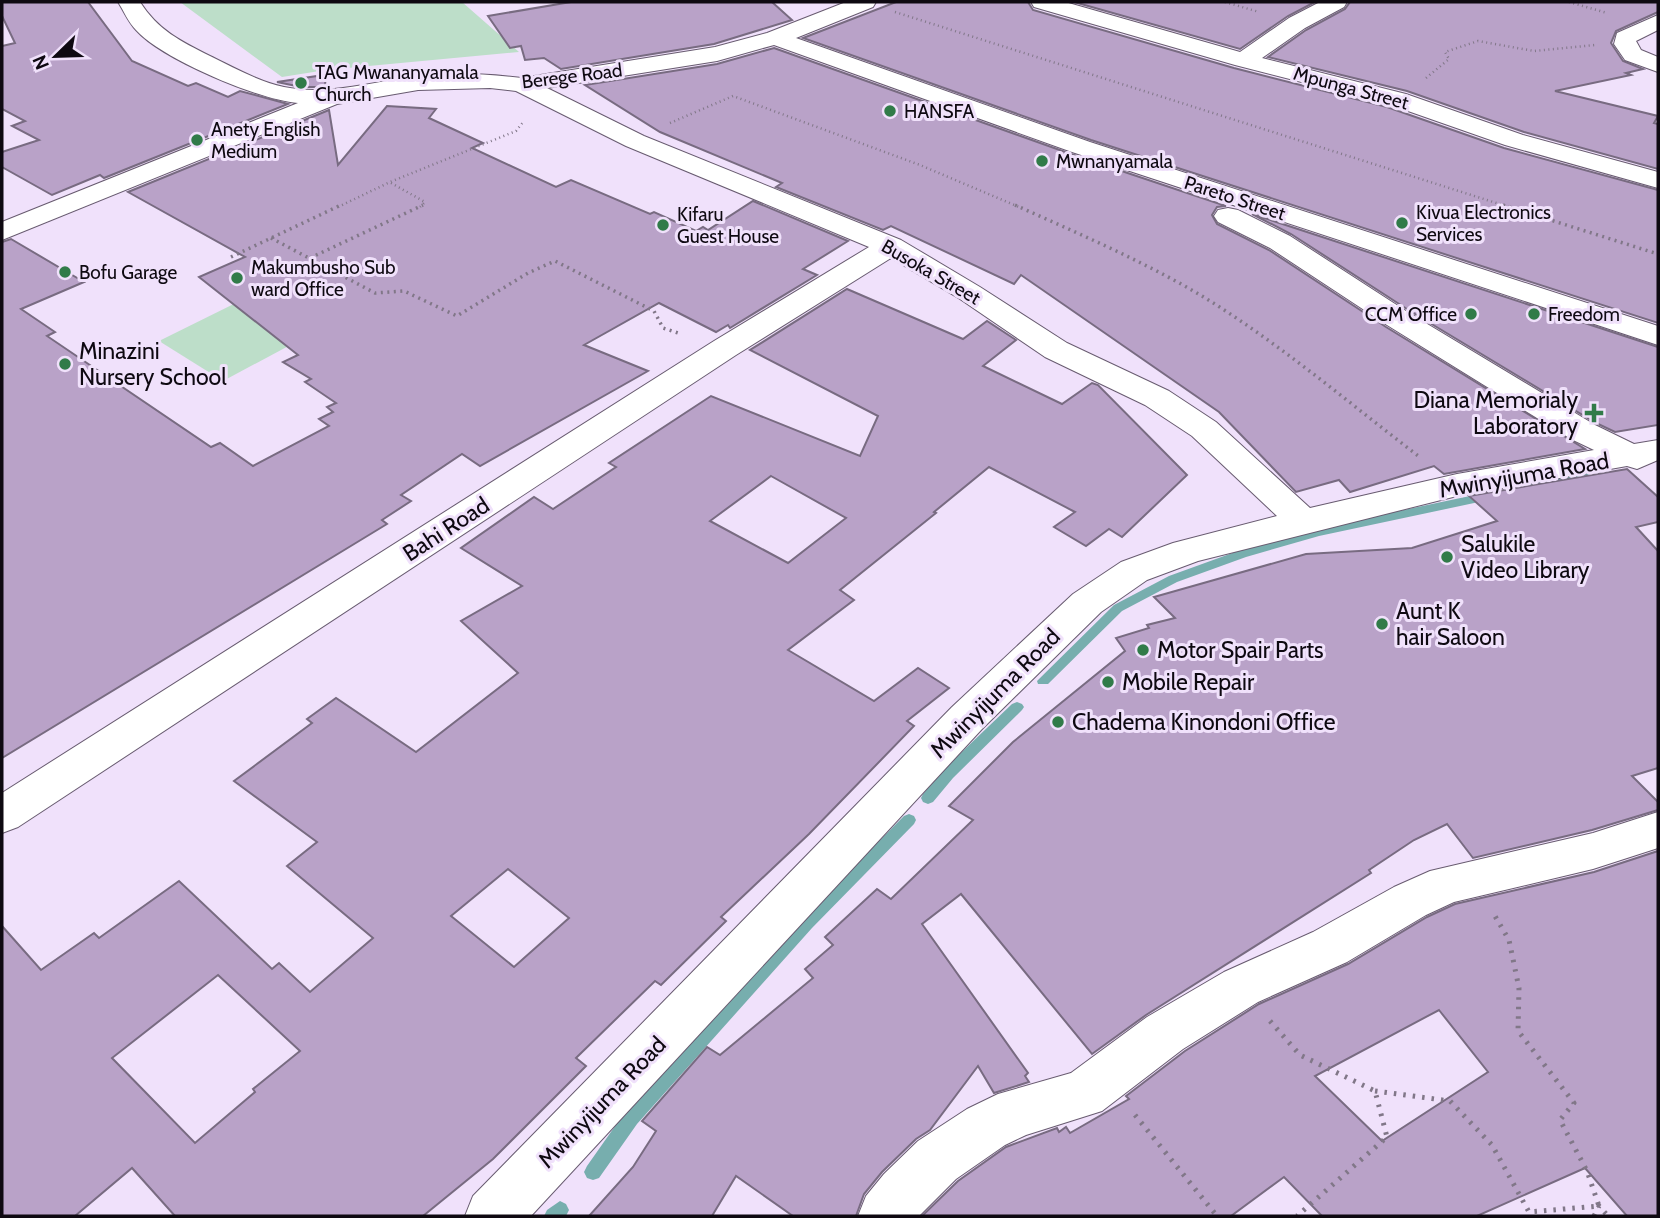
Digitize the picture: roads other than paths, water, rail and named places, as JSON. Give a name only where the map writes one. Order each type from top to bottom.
[{"type":"street","points":[[129,2],[144,26],[178,49],[223,71],[278,94],[331,98]]},
{"type":"street","name":"Berege Road","points":[[2,232],[331,98],[418,83],[490,81],[522,85],[717,54],[775,38],[865,2]]},
{"type":"street","name":"Mpunga Street","points":[[1042,2],[1243,60],[1397,99],[1514,140],[1658,180]]},
{"type":"street","points":[[1243,60],[1297,23],[1336,2]]},
{"type":"street","points":[[1658,22],[1625,38],[1627,48],[1633,55],[1658,65]]},
{"type":"street","name":"Pareto Street","points":[[775,38],[1081,147],[1658,336]]},
{"type":"street","name":"Busoka Street","points":[[522,85],[635,141],[891,246],[970,293],[1056,350],[1157,398],[1204,429],[1234,454],[1303,521]]},
{"type":"street","points":[[1081,147],[1161,182],[1280,242],[1453,353],[1607,446],[1649,458]]},
{"type":"street","points":[[2,205],[28,220]]},
{"type":"street","name":"Bahi Road","points":[[2,815],[725,348],[891,246]]},
{"type":"street","name":"Mwinyijuma Road","points":[[493,1216],[967,718],[1087,603],[1134,571],[1186,552],[1457,485],[1649,458]]},
{"type":"street","points":[[887,1216],[903,1193],[937,1160],[986,1127],[1017,1112],[1073,1099],[1165,1033],[1241,988],[1330,947],[1410,901],[1446,885],[1593,851],[1658,830]]},
{"type":"waterway","points":[[1524,488],[1587,472]]},
{"type":"waterway","points":[[1043,681],[1118,608],[1173,579],[1242,554],[1318,532],[1489,496]]},
{"type":"waterway","points":[[928,798],[948,774],[1017,707]]},
{"type":"waterway","points":[[593,1172],[631,1118],[807,923],[909,820]]},
{"type":"waterway","points":[[553,1216],[560,1210]]},
{"type":"place","name":"TAG Mwananyamala Church","points":[[301,83]]},
{"type":"place","name":"HANSFA","points":[[890,111]]},
{"type":"place","name":"Anety English Medium","points":[[197,140]]},
{"type":"place","name":"Mwnanyamala","points":[[1042,161]]},
{"type":"place","name":"Kivua Electronics Services","points":[[1402,223]]},
{"type":"place","name":"Kifaru Guest House","points":[[663,225]]},
{"type":"place","name":"Bofu Garage","points":[[65,272]]},
{"type":"place","name":"Makumbusho Sub ward Office","points":[[237,278]]},
{"type":"place","name":"CCM Office","points":[[1471,314]]},
{"type":"place","name":"Freedom","points":[[1534,314]]},
{"type":"place","name":"Minazini Nursery School","points":[[65,364]]},
{"type":"place","name":"Diana Memorialy Laboratory","points":[[1594,413]]},
{"type":"place","name":"Salukile Video Library","points":[[1447,557]]},
{"type":"place","name":"Aunt K hair Saloon","points":[[1382,624]]},
{"type":"place","name":"Motor Spair Parts","points":[[1143,650]]},
{"type":"place","name":"Mobile Repair","points":[[1108,682]]},
{"type":"place","name":"Chadema Kinondoni Office","points":[[1058,722]]}]
